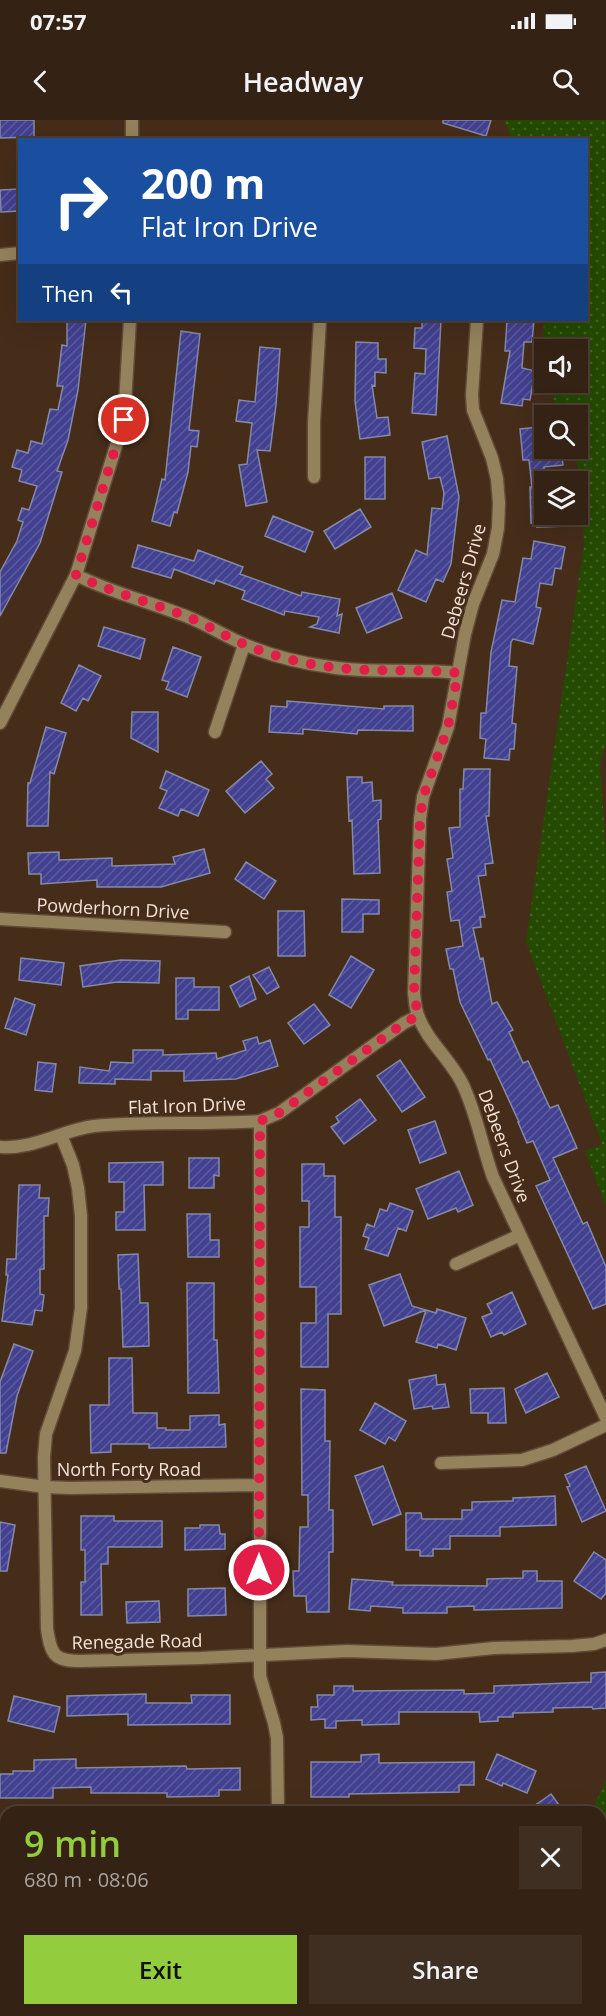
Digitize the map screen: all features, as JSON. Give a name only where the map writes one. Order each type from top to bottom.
[{"type":"street","points":[[132,120],[132,138]]},
{"type":"street","points":[[0,255],[18,253]]},
{"type":"street","points":[[0,723],[76,575],[124,420],[130,321]]},
{"type":"street","points":[[314,477],[314,422],[320,321]]},
{"type":"street","name":"Debeers Drive","points":[[477,321],[472,410],[492,458],[497,479],[498,528],[493,554],[473,604],[465,634],[448,727],[421,808],[414,993],[418,1016],[469,1097],[494,1177],[606,1418]]},
{"type":"street","points":[[76,575],[115,593],[191,618],[244,645],[278,656],[357,670],[458,673]]},
{"type":"street","points":[[215,732],[244,645]]},
{"type":"street","name":"Powderhorn Drive","points":[[0,920],[225,932]]},
{"type":"street","name":"Flat Iron Drive","points":[[0,1147],[26,1145],[91,1127],[107,1125],[260,1121],[279,1113],[404,1023],[418,1016]]},
{"type":"street","points":[[260,1121],[260,1676],[277,1738],[278,1806]]},
{"type":"street","name":"Renegade Road","points":[[61,1135],[73,1165],[78,1188],[81,1216],[81,1308],[75,1351],[46,1434],[46,1629],[55,1655],[63,1661],[81,1661],[347,1651],[436,1654],[494,1648],[572,1646],[594,1644],[606,1640]]},
{"type":"street","points":[[456,1264],[520,1234]]},
{"type":"street","points":[[441,1463],[522,1460],[546,1453],[606,1425]]},
{"type":"street","name":"North Forty Road","points":[[0,1480],[45,1487],[259,1485]]},
{"type":"street","points":[[256,2016],[281,2016]]},
{"type":"green space","points":[[504,120],[606,120],[606,743],[600,762],[606,851],[606,1206],[585,1151],[602,1144],[526,942],[584,544],[583,525],[588,525],[588,471],[579,471],[575,459],[588,459],[588,405],[556,405],[551,393],[588,393],[588,339],[543,339],[544,321],[588,321],[588,138],[512,138]]},
{"type":"green space","points":[[606,1780],[606,1806],[594,1806]]},
{"type":"building","points":[[0,120],[34,120],[34,137],[0,138]]},
{"type":"building","points":[[443,120],[491,120],[486,136],[443,123]]},
{"type":"building","points":[[18,189],[18,211],[1,212],[0,190]]},
{"type":"building","points":[[67,321],[86,321],[78,390],[68,440],[57,471],[62,472],[40,543],[0,616],[0,572],[17,541],[23,522],[18,520],[22,508],[29,510],[37,486],[19,481],[22,470],[12,467],[17,450],[28,453],[31,441],[42,444],[50,409],[58,410],[63,386],[57,386],[62,345],[67,346]]},
{"type":"building","points":[[422,321],[441,321],[436,415],[412,413],[415,373],[425,374],[426,349],[414,348],[415,328],[422,328]]},
{"type":"building","points":[[507,321],[534,321],[532,342],[524,342],[522,368],[534,371],[534,377],[530,400],[523,399],[522,406],[501,403],[510,351],[505,351]]},
{"type":"building","points":[[181,331],[200,334],[189,430],[199,431],[197,447],[191,446],[188,472],[177,513],[174,512],[170,526],[152,521],[162,479],[165,480]]},
{"type":"building","points":[[356,342],[378,343],[378,359],[386,359],[386,373],[375,372],[375,386],[372,385],[377,418],[388,417],[390,435],[360,439],[355,401]]},
{"type":"building","points":[[260,347],[280,349],[276,405],[270,451],[257,450],[267,502],[246,506],[239,465],[247,464],[252,423],[236,421],[239,400],[255,402]]},
{"type":"building","points":[[534,428],[534,459],[562,459],[563,465],[544,467],[544,471],[534,471],[534,523],[531,523],[530,487],[532,487],[529,460],[523,460],[520,429]]},
{"type":"building","points":[[447,436],[459,497],[451,564],[443,582],[436,579],[426,602],[398,590],[416,550],[427,555],[432,508],[442,509],[444,493],[440,477],[429,479],[422,442]]},
{"type":"building","points":[[365,457],[385,457],[385,499],[365,499]]},
{"type":"building","points":[[360,509],[371,527],[335,549],[324,531]]},
{"type":"building","points":[[273,516],[313,532],[305,552],[265,536]]},
{"type":"building","points":[[538,525],[570,525],[570,526],[537,527]]},
{"type":"building","points":[[534,541],[565,547],[561,569],[555,568],[552,585],[540,583],[536,607],[541,608],[533,644],[513,639],[511,642],[509,666],[517,667],[512,723],[516,724],[514,749],[510,749],[509,760],[484,758],[486,739],[480,738],[481,713],[486,713],[491,652],[502,600],[515,602],[523,558],[531,559]]},
{"type":"building","points":[[138,545],[194,561],[198,550],[243,567],[240,574],[301,596],[302,592],[340,599],[337,616],[342,614],[339,633],[310,627],[317,624],[319,617],[285,611],[284,615],[242,599],[245,591],[216,580],[214,584],[174,569],[171,578],[132,567]]},
{"type":"building","points":[[392,593],[402,618],[367,633],[356,608]]},
{"type":"building","points":[[104,627],[145,639],[140,659],[98,646]]},
{"type":"building","points":[[173,647],[201,657],[187,697],[166,689],[169,682],[162,680]]},
{"type":"building","points":[[79,665],[101,676],[88,701],[83,698],[76,711],[61,703]]},
{"type":"building","points":[[287,701],[384,709],[384,706],[413,706],[413,731],[358,730],[357,734],[303,729],[303,734],[269,732],[271,706],[287,707]]},
{"type":"building","points":[[132,712],[158,712],[158,752],[131,738]]},
{"type":"building","points":[[46,727],[66,733],[54,774],[50,772],[48,826],[27,826],[28,783],[30,783]]},
{"type":"building","points":[[261,761],[272,774],[266,779],[274,788],[245,813],[226,791]]},
{"type":"building","points":[[464,769],[490,769],[489,816],[486,816],[493,863],[485,864],[486,875],[478,876],[485,917],[480,917],[481,927],[473,928],[480,959],[483,958],[492,1004],[497,1002],[513,1030],[509,1032],[523,1063],[528,1061],[550,1108],[558,1105],[577,1148],[553,1158],[583,1224],[587,1222],[606,1267],[606,1304],[593,1309],[536,1186],[550,1180],[533,1141],[527,1143],[490,1059],[488,1060],[460,1002],[453,969],[450,969],[446,949],[463,946],[459,920],[451,921],[447,892],[452,891],[447,859],[453,858],[449,828],[460,827],[460,789],[463,789]]},
{"type":"building","points":[[166,771],[209,790],[198,816],[181,809],[178,816],[159,808],[167,791],[160,788]]},
{"type":"building","points":[[347,777],[362,777],[362,783],[372,782],[373,801],[381,800],[381,819],[378,820],[380,873],[354,874],[352,820],[349,821]]},
{"type":"building","points":[[204,849],[210,873],[161,887],[97,887],[97,880],[41,884],[41,874],[29,874],[28,853],[59,852],[59,860],[112,858],[112,866],[175,864],[173,857]]},
{"type":"building","points":[[246,862],[276,881],[264,899],[235,879]]},
{"type":"building","points":[[342,899],[379,900],[379,914],[363,914],[363,932],[342,932]]},
{"type":"building","points":[[278,911],[304,911],[305,956],[278,956]]},
{"type":"building","points":[[351,956],[374,970],[351,1008],[329,995]]},
{"type":"building","points":[[21,958],[64,963],[61,985],[19,980]]},
{"type":"building","points":[[121,960],[160,961],[159,983],[117,982],[83,987],[80,966]]},
{"type":"building","points":[[269,967],[279,987],[267,994],[253,975]]},
{"type":"building","points":[[249,976],[256,999],[240,1007],[230,986]]},
{"type":"building","points":[[176,978],[194,978],[194,987],[219,987],[219,1010],[188,1010],[188,1019],[176,1019]]},
{"type":"building","points":[[15,998],[35,1005],[26,1035],[5,1028]]},
{"type":"building","points":[[314,1004],[330,1025],[304,1044],[288,1023]]},
{"type":"building","points":[[257,1037],[259,1044],[270,1040],[278,1066],[236,1079],[184,1081],[184,1071],[151,1071],[151,1080],[115,1079],[115,1084],[79,1083],[80,1067],[109,1071],[111,1062],[133,1063],[133,1050],[163,1050],[163,1055],[216,1053],[217,1059],[246,1050],[243,1041]]},
{"type":"building","points":[[400,1060],[425,1097],[402,1112],[377,1076]]},
{"type":"building","points":[[38,1062],[56,1064],[52,1092],[35,1090]]},
{"type":"building","points":[[360,1099],[376,1120],[344,1144],[331,1127],[339,1122],[336,1117]]},
{"type":"building","points":[[435,1121],[446,1153],[420,1163],[408,1130]]},
{"type":"building","points":[[189,1158],[219,1158],[219,1176],[214,1175],[214,1188],[189,1188]]},
{"type":"building","points":[[163,1162],[163,1185],[144,1185],[145,1230],[116,1230],[116,1212],[124,1212],[124,1182],[109,1182],[109,1163]]},
{"type":"building","points":[[302,1164],[324,1164],[324,1176],[335,1176],[335,1217],[341,1217],[341,1314],[328,1314],[328,1367],[301,1367],[301,1323],[316,1323],[316,1287],[300,1287],[300,1227],[309,1227],[309,1201],[302,1201]]},
{"type":"building","points":[[459,1171],[473,1205],[458,1212],[456,1208],[428,1219],[416,1189]]},
{"type":"building","points":[[19,1185],[40,1185],[39,1198],[49,1198],[48,1216],[44,1216],[44,1269],[40,1269],[40,1294],[44,1295],[42,1311],[35,1310],[32,1325],[2,1321],[8,1275],[6,1275],[7,1259],[16,1259]]},
{"type":"building","points":[[390,1203],[413,1211],[406,1231],[398,1228],[388,1256],[365,1249],[369,1238],[363,1236],[367,1224],[374,1227],[380,1209],[387,1211]]},
{"type":"building","points":[[187,1214],[210,1214],[210,1240],[219,1240],[219,1257],[188,1257]]},
{"type":"building","points":[[138,1254],[140,1303],[148,1303],[149,1346],[123,1347],[118,1255]]},
{"type":"building","points":[[400,1274],[412,1306],[426,1310],[384,1326],[369,1285]]},
{"type":"building","points":[[187,1283],[214,1283],[214,1340],[217,1340],[219,1393],[188,1393]]},
{"type":"building","points":[[512,1292],[526,1324],[504,1335],[502,1332],[491,1337],[482,1317],[492,1313],[487,1304]]},
{"type":"building","points":[[437,1309],[466,1318],[456,1350],[438,1344],[437,1348],[416,1342],[426,1310],[436,1313]]},
{"type":"building","points":[[14,1344],[33,1351],[17,1396],[6,1453],[0,1453],[0,1382]]},
{"type":"building","points":[[109,1358],[132,1358],[133,1413],[157,1413],[157,1428],[166,1428],[166,1430],[190,1430],[190,1416],[219,1415],[219,1425],[225,1424],[226,1447],[149,1448],[149,1444],[111,1444],[111,1452],[91,1453],[90,1405],[109,1405]]},
{"type":"building","points":[[547,1373],[559,1397],[526,1413],[515,1389]]},
{"type":"building","points":[[436,1375],[437,1385],[445,1384],[449,1407],[433,1409],[432,1406],[414,1409],[409,1380]]},
{"type":"building","points":[[504,1388],[506,1423],[488,1423],[488,1413],[471,1413],[470,1389]]},
{"type":"building","points":[[301,1389],[325,1390],[325,1441],[330,1441],[329,1510],[333,1510],[333,1552],[329,1552],[329,1612],[307,1612],[306,1596],[294,1596],[293,1571],[299,1571],[300,1527],[308,1527],[308,1495],[302,1495]]},
{"type":"building","points":[[375,1403],[406,1421],[395,1441],[389,1437],[385,1444],[360,1430]]},
{"type":"building","points":[[383,1466],[401,1514],[373,1525],[355,1476]]},
{"type":"building","points":[[586,1466],[606,1511],[582,1522],[567,1487],[570,1486],[565,1475]]},
{"type":"building","points":[[555,1496],[556,1525],[500,1527],[500,1536],[450,1536],[450,1549],[433,1549],[433,1556],[420,1556],[420,1550],[406,1550],[406,1513],[421,1513],[422,1519],[462,1519],[462,1510],[472,1510],[472,1502],[513,1501],[513,1498]]},
{"type":"building","points":[[81,1516],[114,1516],[114,1521],[162,1521],[162,1547],[108,1547],[108,1564],[101,1564],[102,1615],[81,1615],[81,1582],[85,1582],[85,1550],[81,1550]]},
{"type":"building","points":[[0,1522],[15,1525],[7,1571],[0,1571]]},
{"type":"building","points":[[200,1525],[219,1525],[220,1534],[225,1534],[225,1549],[185,1550],[185,1528],[200,1528]]},
{"type":"building","points":[[594,1552],[606,1560],[606,1593],[601,1599],[574,1581]]},
{"type":"building","points":[[523,1571],[537,1571],[537,1581],[562,1581],[562,1608],[474,1610],[474,1606],[447,1607],[447,1613],[403,1613],[403,1608],[371,1606],[370,1611],[349,1609],[352,1579],[393,1582],[392,1585],[487,1586],[487,1579],[523,1578]]},
{"type":"building","points":[[225,1588],[226,1615],[188,1616],[188,1589]]},
{"type":"building","points":[[159,1601],[160,1622],[127,1623],[126,1602]]},
{"type":"building","points":[[606,1672],[606,1708],[553,1708],[553,1712],[513,1713],[513,1717],[498,1717],[498,1721],[480,1722],[479,1712],[399,1712],[399,1724],[362,1725],[362,1720],[336,1721],[336,1728],[325,1728],[325,1719],[311,1720],[311,1707],[318,1707],[317,1695],[334,1695],[334,1686],[353,1686],[353,1691],[464,1690],[464,1694],[494,1693],[494,1686],[591,1682],[591,1673]]},
{"type":"building","points":[[146,1694],[146,1703],[192,1703],[191,1695],[230,1695],[230,1724],[128,1725],[128,1714],[67,1716],[67,1696]]},
{"type":"building","points":[[14,1696],[60,1707],[54,1732],[8,1721]]},
{"type":"building","points":[[379,1754],[379,1763],[474,1762],[474,1785],[459,1785],[459,1792],[311,1797],[311,1762],[361,1762],[361,1755]]},
{"type":"building","points":[[497,1754],[536,1771],[527,1793],[486,1779]]},
{"type":"building","points":[[76,1759],[76,1768],[186,1766],[187,1769],[240,1768],[240,1790],[219,1790],[219,1796],[167,1797],[167,1793],[91,1793],[91,1787],[53,1788],[53,1798],[0,1798],[0,1774],[13,1774],[13,1771],[34,1771],[34,1760]]},
{"type":"building","points":[[551,1794],[560,1806],[534,1806]]},
{"type":"route","points":[[124,420],[76,575],[115,593],[191,618],[244,645],[300,662],[357,670],[458,673],[448,727],[423,797],[420,819],[414,993],[418,1016],[404,1023],[279,1113],[260,1121],[259,1570]]}]
